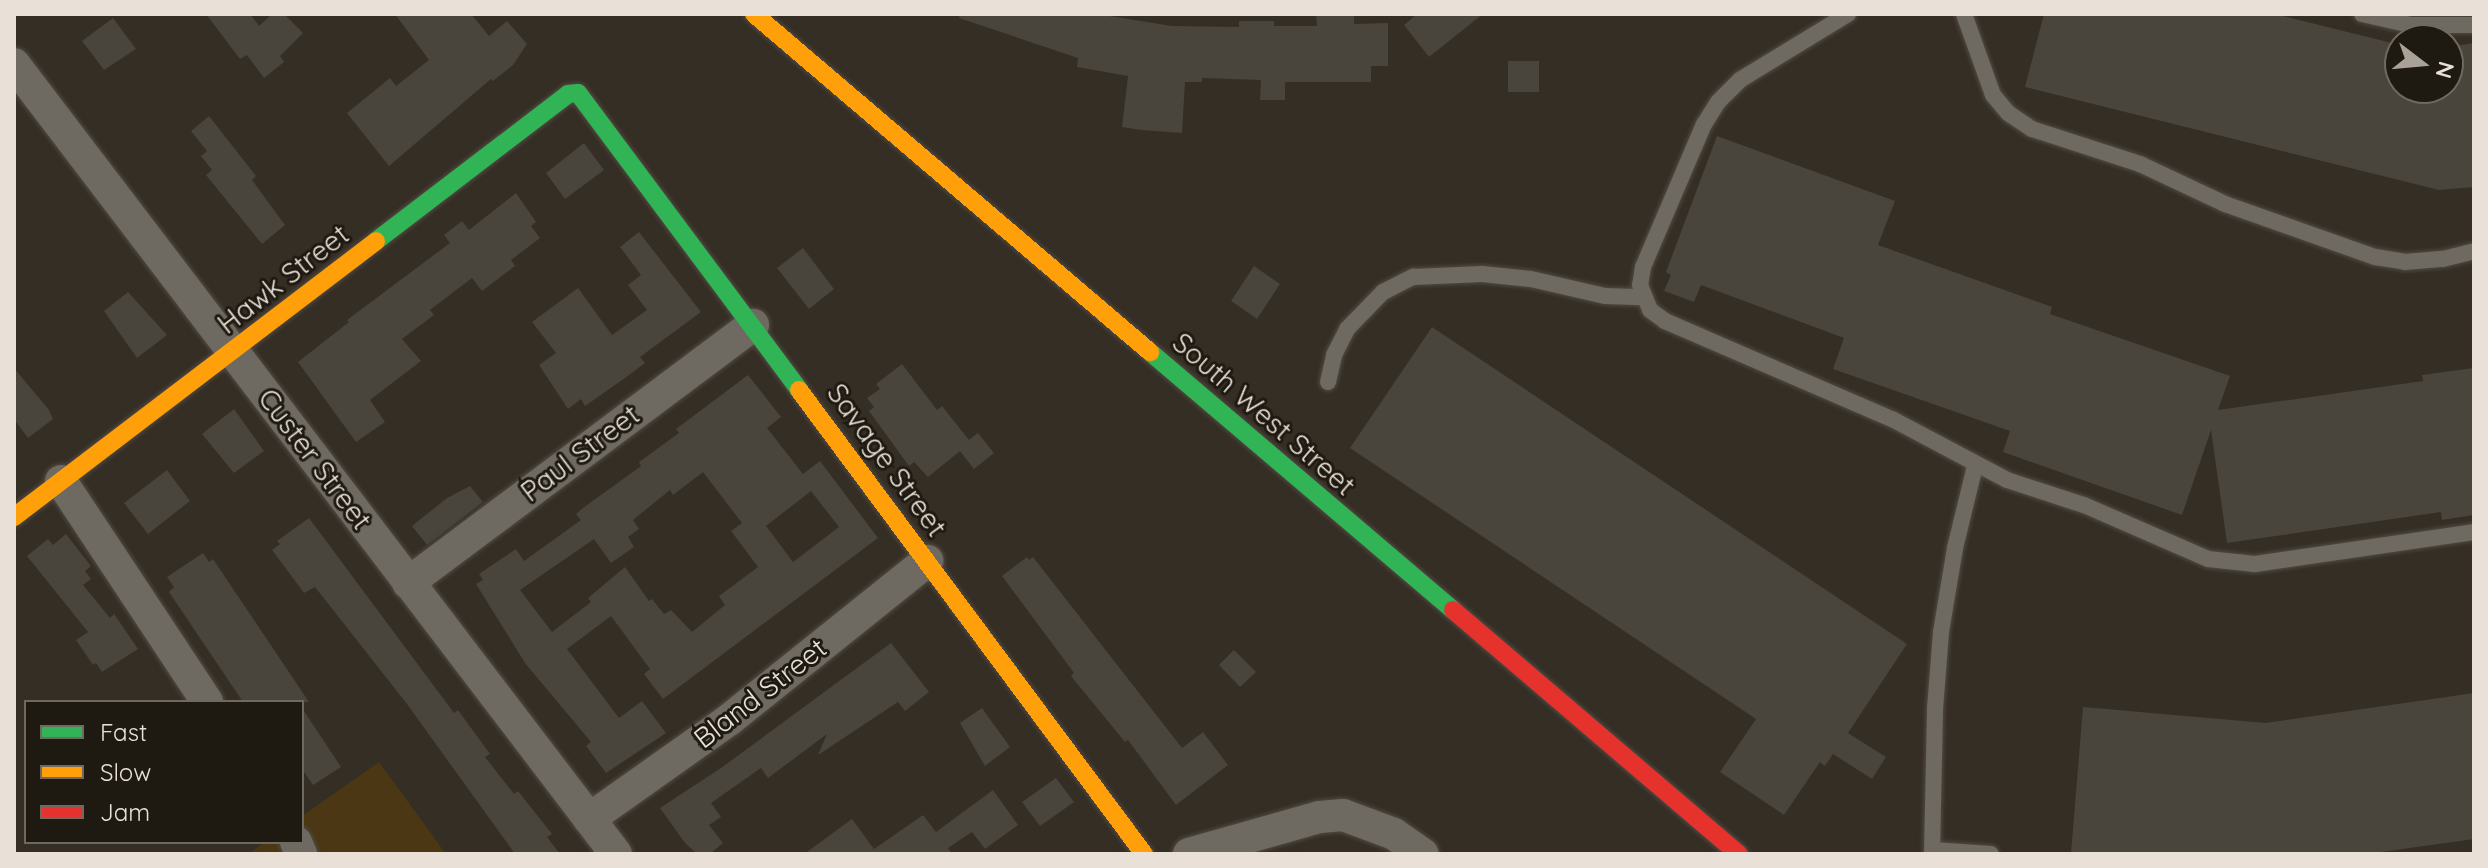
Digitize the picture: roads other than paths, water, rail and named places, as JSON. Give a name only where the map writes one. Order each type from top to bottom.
[{"type":"street","name":"South West Street","points":[[754,14],[1739,854]]},
{"type":"street","name":"Custer Street","points":[[14,64],[616,854]]},
{"type":"street","name":"Hawk Street","points":[[14,517],[235,352],[568,94],[578,93],[585,98]]},
{"type":"street","name":"Savage Street","points":[[585,98],[1144,854]]},
{"type":"street","name":"Paul Street","points":[[408,583],[753,325]]},
{"type":"street","points":[[61,481],[206,700]]},
{"type":"street","name":"Bland Street","points":[[589,819],[730,719],[927,561]]},
{"type":"street","points":[[1189,854],[1320,817],[1343,815],[1394,834],[1423,854]]},
{"type":"lane","points":[[1848,14],[1740,80],[1718,102],[1704,124],[1643,267],[1642,297],[1650,310],[1665,321],[1892,419],[1975,466],[2084,505],[2208,559],[2233,564],[2474,532]]},
{"type":"lane","points":[[1964,14],[1993,95],[2008,113],[2032,129],[2140,164],[2225,204],[2375,257],[2405,262],[2443,259],[2474,251]]},
{"type":"lane","points":[[2362,14],[2411,25],[2474,25]]},
{"type":"lane","points":[[1328,382],[1334,355],[1356,318],[1383,292],[1413,277],[1482,274],[1531,279],[1605,296],[1642,297]]},
{"type":"lane","points":[[1975,466],[1955,548],[1941,632],[1935,709],[1932,852],[1991,854]]}]
